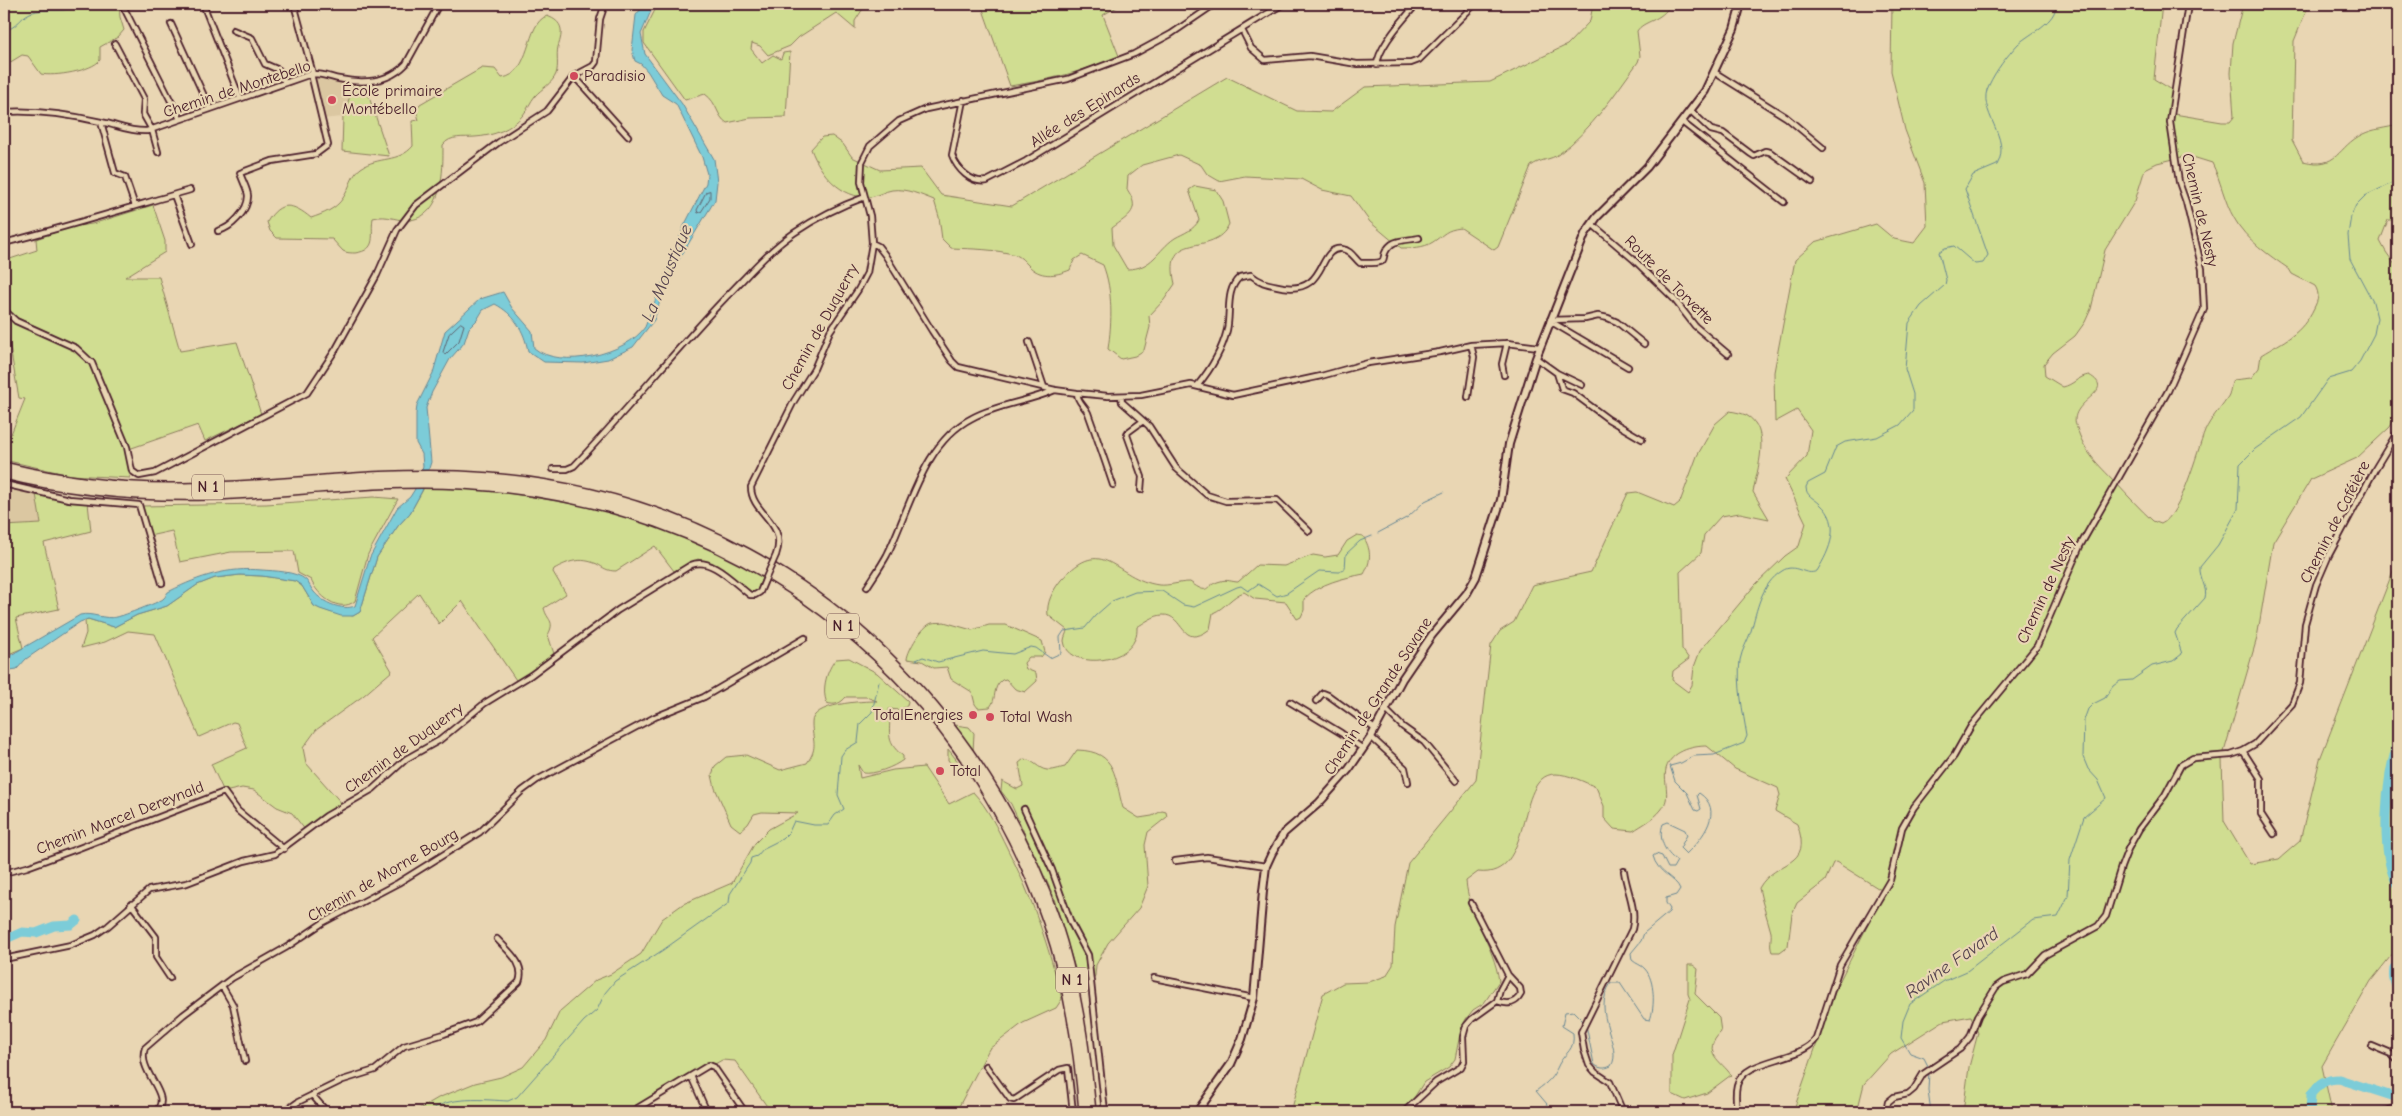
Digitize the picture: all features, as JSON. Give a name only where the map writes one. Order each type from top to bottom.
[{"type":"highway","name":"N 1","points":[[4,467],[68,480],[124,486],[171,488],[412,480]]},
{"type":"highway","name":"N 1","points":[[4,474],[67,487],[120,494],[170,496],[431,479],[501,479],[608,498],[676,520],[745,552],[798,583],[832,608],[890,659],[924,695],[960,741],[1001,802],[1028,854],[1055,919],[1073,983],[1083,1038],[1091,1112]]},
{"type":"highway","name":"N 1","points":[[431,479],[546,493],[631,512],[674,527],[750,563],[793,588],[829,614],[885,664],[924,706],[974,773],[1013,839],[1048,924],[1070,1001],[1084,1112]]},
{"type":"street","points":[[203,4],[240,98]]},
{"type":"street","points":[[218,231],[231,226],[245,206],[248,196],[240,173],[272,161],[309,156],[321,151],[328,145],[294,4]]},
{"type":"street","name":"Chemin de Montebello","points":[[4,112],[33,112],[101,122],[130,131],[152,130],[312,74],[367,82],[388,77],[399,72],[406,64],[438,4]]},
{"type":"street","points":[[4,310],[16,321],[55,338],[85,355],[97,372],[107,395],[127,447],[132,471],[140,476],[155,472],[307,393],[336,349],[377,275],[392,241],[407,214],[488,150],[547,111],[574,76],[593,66],[596,62],[600,20],[605,4]]},
{"type":"street","name":"Chemin de Duquerry","points":[[4,959],[72,945],[95,935],[150,890],[187,882],[244,861],[275,854],[284,849],[326,816],[373,789],[406,759],[440,740],[485,703],[531,675],[618,610],[691,564],[702,563],[713,567],[750,595],[760,592],[776,555],[778,542],[776,532],[752,495],[752,483],[794,402],[814,369],[830,331],[858,290],[867,273],[872,242],[861,182],[862,162],[870,146],[899,121],[939,105],[1004,94],[1085,74],[1149,47],[1215,4]]},
{"type":"street","name":"Allée des Epinards","points":[[963,100],[952,155],[959,168],[968,176],[981,182],[987,181],[1026,161],[1283,4]]},
{"type":"street","points":[[1377,65],[1377,58],[1417,4]]},
{"type":"street","points":[[1242,30],[1251,48],[1264,60],[1310,56],[1357,64],[1402,65],[1418,60],[1474,4]]},
{"type":"street","name":"Chemin de Grande Savane","points":[[1197,1112],[1231,1064],[1242,1039],[1254,998],[1266,866],[1284,833],[1335,787],[1363,749],[1402,679],[1432,635],[1467,593],[1476,577],[1501,500],[1510,444],[1536,358],[1578,248],[1592,224],[1647,167],[1705,91],[1734,29],[1741,4]]},
{"type":"street","name":"Chemin de Nesty","points":[[1737,1112],[1737,1084],[1742,1076],[1749,1070],[1800,1052],[1811,1045],[1816,1039],[1840,965],[1890,880],[1902,828],[1914,807],[1954,756],[1971,726],[2036,646],[2080,546],[2168,391],[2200,319],[2205,301],[2202,269],[2186,202],[2179,182],[2170,122],[2188,4]]},
{"type":"street","points":[[123,6],[180,119]]},
{"type":"street","points":[[171,24],[210,109]]},
{"type":"street","points":[[233,30],[249,35],[252,38],[265,64],[278,70],[285,83]]},
{"type":"street","points":[[115,44],[144,99],[143,114],[152,130],[158,152]]},
{"type":"street","points":[[1714,72],[1786,117],[1822,148]]},
{"type":"street","points":[[574,76],[628,136]]},
{"type":"street","points":[[1691,111],[1711,130],[1723,133],[1754,156],[1764,151],[1770,152],[1812,182]]},
{"type":"street","points":[[101,122],[115,173],[125,178],[135,206]]},
{"type":"street","points":[[1682,122],[1784,202]]},
{"type":"street","points":[[4,243],[135,206],[156,198],[190,190]]},
{"type":"street","points":[[174,195],[192,244]]},
{"type":"street","points":[[553,469],[567,469],[574,466],[613,425],[680,345],[768,254],[792,234],[812,222],[865,197]]},
{"type":"street","name":"Route de Torvette","points":[[1592,224],[1633,259],[1674,299],[1695,326],[1728,354]]},
{"type":"street","points":[[1197,386],[1210,370],[1219,354],[1227,329],[1229,301],[1234,285],[1240,277],[1251,275],[1266,285],[1304,287],[1312,283],[1327,256],[1335,250],[1348,251],[1360,263],[1380,264],[1394,242],[1419,238]]},
{"type":"street","points":[[872,242],[885,255],[932,331],[958,367],[1055,390],[1121,396],[1197,386],[1232,395],[1321,376],[1368,363],[1440,352],[1471,345],[1508,343],[1540,347]]},
{"type":"street","points":[[1549,320],[1586,320],[1598,316],[1608,318],[1617,322],[1644,344]]},
{"type":"street","points":[[1549,320],[1628,367]]},
{"type":"street","points":[[1029,342],[1044,387]]},
{"type":"street","points":[[1504,376],[1502,364],[1508,343]]},
{"type":"street","points":[[1468,397],[1474,356],[1471,345]]},
{"type":"street","points":[[1536,358],[1556,372],[1582,385]]},
{"type":"street","points":[[1556,372],[1562,389],[1573,393],[1608,419],[1642,439]]},
{"type":"street","points":[[866,587],[887,555],[926,468],[940,444],[950,433],[982,413],[1055,390]]},
{"type":"street","points":[[1077,393],[1079,401],[1088,412],[1113,485]]},
{"type":"street","points":[[1121,396],[1122,402],[1143,421],[1176,468],[1207,495],[1226,501],[1268,498],[1277,500],[1309,530]]},
{"type":"street","points":[[1141,490],[1142,477],[1127,435],[1128,432],[1143,421]]},
{"type":"street","name":"Chemin de Caféière","points":[[1886,1112],[1888,1102],[1914,1089],[1927,1071],[1960,1049],[1970,1037],[1978,1016],[1996,987],[2003,982],[2027,974],[2046,955],[2098,926],[2106,916],[2120,867],[2128,849],[2139,829],[2165,795],[2181,765],[2193,758],[2231,755],[2243,751],[2255,744],[2292,704],[2298,693],[2305,624],[2316,585],[2329,555],[2375,469],[2398,431]]},
{"type":"street","points":[[4,484],[68,498],[139,505],[162,583]]},
{"type":"street","name":"Chemin de Morne Bourg","points":[[155,1112],[161,1105],[162,1098],[144,1064],[142,1055],[145,1048],[183,1015],[222,986],[287,947],[324,922],[398,883],[447,854],[480,832],[522,791],[537,780],[655,717],[704,697],[806,638]]},
{"type":"street","points":[[1316,701],[1323,694],[1328,695],[1375,729]]},
{"type":"street","points":[[1290,702],[1341,733],[1363,749]]},
{"type":"street","points":[[1386,710],[1403,727],[1424,742],[1456,781]]},
{"type":"street","points":[[1371,737],[1405,768],[1408,782]]},
{"type":"street","points":[[2243,751],[2261,779],[2261,814],[2274,834]]},
{"type":"street","name":"Chemin Marcel Dereynald","points":[[4,873],[71,851],[224,792],[238,811],[284,849]]},
{"type":"street","points":[[1024,809],[1052,870],[1071,923],[1088,955],[1105,1112]]},
{"type":"street","points":[[1175,861],[1207,857],[1266,866]]},
{"type":"street","points":[[1624,871],[1626,886],[1634,908],[1634,923],[1616,966],[1583,1024],[1581,1032],[1589,1065],[1610,1082],[1624,1112]]},
{"type":"street","points":[[1471,903],[1508,975],[1520,988],[1521,994],[1514,1002],[1504,1004],[1497,1001]]},
{"type":"street","points":[[131,904],[156,937],[156,957],[170,978]]},
{"type":"street","points":[[284,1112],[298,1102],[343,1080],[374,1070],[404,1046],[476,1022],[519,982],[521,976],[522,970],[515,958],[497,939]]},
{"type":"street","points":[[1404,1112],[1436,1082],[1462,1067],[1464,1061],[1463,1037],[1466,1026],[1472,1019],[1497,1001],[1508,975]]},
{"type":"street","points":[[1154,978],[1254,998]]},
{"type":"street","points":[[222,986],[233,1005],[245,1061]]},
{"type":"street","points":[[2372,1046],[2390,1054],[2398,1061]]},
{"type":"street","points":[[631,1112],[712,1065],[745,1112]]},
{"type":"street","points":[[986,1066],[1010,1099],[1014,1100],[1059,1070],[1068,1068],[1073,1112]]},
{"type":"street","points":[[691,1076],[707,1112]]},
{"type":"street","points":[[313,1096],[327,1112]]},
{"type":"street","points":[[2382,1112],[2398,1107]]},
{"type":"shaded area","name":"École primaire Montébello","points":[[313,74],[355,82],[343,117],[321,119]]},
{"type":"shaded area","points":[[4,486],[36,494],[41,524],[4,526]]},
{"type":"green space","points":[[4,4],[119,4],[124,30],[118,37],[100,47],[100,60],[96,64],[81,70],[63,74],[41,74],[28,56],[22,55],[4,66]]},
{"type":"green space","points":[[658,4],[866,4],[855,21],[855,29],[836,13],[799,37],[790,46],[768,55],[760,46],[752,43],[751,49],[762,63],[773,55],[781,59],[783,53],[790,52],[786,117],[750,118],[727,123],[705,94],[685,100],[644,43],[644,32]]},
{"type":"green space","points":[[981,4],[1122,4],[1103,15],[1119,56],[1093,67],[1066,75],[1010,86]]},
{"type":"green space","points":[[1593,4],[1671,4],[1658,18],[1640,27],[1637,31],[1640,56],[1638,62],[1592,123],[1559,154],[1531,166],[1498,247],[1494,250],[1461,228],[1448,231],[1426,245],[1401,248],[1370,222],[1351,196],[1322,190],[1301,179],[1245,176],[1219,181],[1207,174],[1201,165],[1179,155],[1142,165],[1128,176],[1127,189],[1133,202],[1132,212],[1112,228],[1113,245],[1127,269],[1143,266],[1175,238],[1192,229],[1197,223],[1199,220],[1189,190],[1195,186],[1216,190],[1223,201],[1229,224],[1222,234],[1212,240],[1182,249],[1176,255],[1173,266],[1175,284],[1164,300],[1149,316],[1150,327],[1144,350],[1135,356],[1121,359],[1108,349],[1111,307],[1109,285],[1103,265],[1082,255],[1074,260],[1070,270],[1048,275],[1033,269],[1016,255],[992,250],[951,248],[942,239],[934,200],[903,190],[889,191],[870,197],[850,194],[833,183],[826,175],[811,149],[822,137],[832,136],[843,144],[852,157],[880,170],[921,168],[941,195],[1012,206],[1227,77],[1297,111],[1331,112],[1365,87],[1490,82],[1567,45],[1590,21]]},
{"type":"green space","points":[[1892,4],[2162,4],[2154,79],[2174,91],[2171,121],[2174,114],[2230,122],[2234,117],[2231,73],[2233,43],[2243,4],[2309,4],[2294,41],[2292,140],[2303,161],[2315,163],[2331,160],[2354,139],[2363,134],[2398,125],[2398,220],[2388,220],[2380,241],[2398,269],[2398,413],[2390,427],[2357,458],[2311,479],[2273,542],[2257,638],[2222,759],[2224,821],[2250,864],[2279,859],[2300,841],[2320,759],[2398,558],[2398,947],[2371,981],[2322,1066],[2332,1112],[1963,1112],[1969,1067],[1978,1033],[1971,1016],[1943,1021],[1891,1054],[1864,1084],[1857,1112],[1793,1112],[1837,986],[1882,897],[1881,890],[1836,862],[1833,863],[1825,881],[1797,903],[1792,914],[1788,946],[1780,952],[1772,952],[1771,932],[1759,888],[1766,878],[1797,856],[1801,849],[1801,838],[1797,824],[1775,811],[1780,795],[1778,788],[1735,769],[1707,746],[1683,751],[1672,758],[1666,769],[1667,795],[1664,805],[1648,822],[1633,831],[1614,829],[1604,818],[1604,806],[1596,787],[1560,774],[1542,779],[1533,791],[1517,844],[1509,860],[1496,870],[1478,872],[1466,881],[1472,907],[1492,955],[1499,981],[1484,1003],[1473,1010],[1466,1019],[1461,1029],[1455,1059],[1449,1067],[1424,1082],[1405,1112],[1291,1112],[1323,994],[1343,983],[1369,982],[1386,976],[1393,965],[1395,927],[1408,863],[1476,780],[1491,645],[1500,631],[1514,622],[1532,585],[1591,572],[1628,493],[1637,492],[1674,507],[1680,502],[1697,456],[1715,424],[1730,411],[1746,415],[1754,421],[1759,430],[1761,450],[1753,492],[1769,519],[1740,513],[1721,516],[1704,535],[1701,553],[1680,572],[1682,649],[1689,659],[1673,671],[1672,680],[1688,692],[1692,685],[1694,667],[1700,651],[1755,585],[1785,556],[1799,546],[1806,523],[1785,479],[1807,456],[1811,430],[1797,410],[1775,422],[1774,372],[1795,260],[1815,242],[1876,224],[1894,239],[1914,243],[1927,226],[1925,183],[1905,130],[1891,71]],"holes":[[[2182,157],[2196,158],[2212,163],[2231,211],[2245,233],[2258,247],[2289,269],[2292,274],[2315,286],[2318,297],[2304,325],[2285,341],[2261,355],[2259,368],[2251,378],[2233,380],[2228,396],[2205,431],[2182,496],[2168,519],[2161,524],[2153,521],[2097,463],[2087,451],[2079,435],[2075,416],[2079,409],[2096,392],[2097,381],[2089,375],[2063,387],[2045,376],[2044,364],[2053,353],[2075,336],[2085,322],[2091,309],[2105,250],[2135,201],[2145,169],[2157,163]]]},
{"type":"green space","points":[[547,16],[557,21],[561,28],[561,37],[557,50],[557,71],[554,77],[535,96],[519,120],[508,128],[489,135],[449,140],[443,145],[442,178],[439,190],[436,200],[422,216],[411,220],[384,217],[373,218],[372,241],[368,249],[355,253],[343,251],[332,239],[277,238],[270,231],[267,222],[282,207],[293,207],[311,218],[325,213],[340,202],[355,174],[361,168],[374,162],[401,155],[413,146],[412,121],[419,120],[416,110],[420,104],[482,68],[495,69],[502,78],[512,74],[519,68],[524,58],[535,28]]},
{"type":"green space","points":[[354,84],[365,85],[389,156],[342,151],[343,117]]},
{"type":"green space","points":[[153,205],[165,241],[165,252],[125,277],[159,277],[180,351],[237,342],[261,414],[205,441],[198,425],[126,450],[130,478],[70,475],[4,460],[4,439],[11,434],[25,399],[19,398],[4,314],[11,321],[57,341],[59,337],[11,315],[4,305],[4,261],[37,250],[36,239],[70,227],[92,224]]},
{"type":"green space","points":[[425,486],[502,492],[592,507],[697,539],[763,575],[757,591],[751,593],[714,565],[698,559],[674,571],[655,546],[616,571],[580,560],[565,564],[554,569],[553,572],[566,594],[544,608],[551,623],[548,635],[555,657],[518,683],[462,601],[439,624],[419,593],[372,637],[392,671],[363,696],[316,730],[303,748],[306,763],[344,806],[306,831],[292,813],[277,807],[254,790],[242,788],[224,792],[211,764],[247,748],[237,723],[233,722],[199,737],[155,634],[128,631],[105,642],[81,648],[86,633],[85,621],[88,619],[114,627],[137,615],[167,606],[197,585],[215,578],[240,575],[295,581],[302,586],[314,606],[330,612],[353,616],[360,612],[377,557],[398,526],[410,513]]},
{"type":"green space","points":[[36,494],[88,503],[91,531],[44,543],[59,609],[16,618],[23,648],[4,656],[4,526],[41,524]]},
{"type":"green space","points":[[374,497],[398,499],[368,554],[355,601],[342,605],[323,597],[311,580],[298,573],[294,551],[231,552],[180,562],[172,531],[149,536],[140,506],[266,504]]},
{"type":"green space","points":[[1357,535],[1363,536],[1368,545],[1370,555],[1364,574],[1340,579],[1310,593],[1304,599],[1304,610],[1301,617],[1297,619],[1286,602],[1255,599],[1244,592],[1213,613],[1210,629],[1201,635],[1193,636],[1188,634],[1170,616],[1160,615],[1137,627],[1135,639],[1129,648],[1120,654],[1109,658],[1085,660],[1075,656],[1068,650],[1064,641],[1067,630],[1048,615],[1049,601],[1058,584],[1076,566],[1088,560],[1099,559],[1109,562],[1144,581],[1159,585],[1190,582],[1201,589],[1207,589],[1223,580],[1238,582],[1257,565],[1284,566],[1313,555],[1325,557],[1338,555],[1347,541]]},
{"type":"green space","points":[[944,622],[972,630],[989,625],[1006,625],[1042,641],[1045,652],[1041,657],[1029,657],[1024,663],[1026,669],[1036,673],[1037,681],[1025,692],[1015,689],[1006,679],[1002,680],[997,686],[990,707],[978,708],[972,692],[951,679],[947,667],[934,668],[922,661],[907,659],[913,644],[928,625]]},
{"type":"green space","points":[[849,658],[877,673],[908,701],[907,706],[900,710],[889,709],[891,740],[903,756],[903,760],[889,768],[873,773],[863,773],[858,765],[860,778],[893,770],[924,767],[949,804],[973,792],[992,818],[1016,866],[1039,922],[1062,999],[1056,1008],[1023,1023],[989,1049],[956,1112],[771,1112],[735,1061],[722,1060],[631,1112],[414,1112],[438,1098],[475,1083],[501,1077],[523,1067],[546,1040],[560,1011],[596,980],[611,974],[641,954],[662,919],[683,904],[732,883],[755,843],[769,829],[798,813],[762,812],[754,814],[748,824],[740,831],[731,824],[715,788],[712,775],[715,766],[726,757],[746,755],[780,770],[807,763],[814,748],[812,723],[814,716],[828,707],[839,704],[877,701],[866,697],[846,697],[838,703],[827,703],[825,686],[830,668],[836,659]]},
{"type":"green space","points":[[955,725],[969,727],[974,733],[973,752]]},
{"type":"green space","points":[[948,749],[962,769],[954,767],[948,760]]},
{"type":"green space","points":[[1077,750],[1100,755],[1107,761],[1112,768],[1123,808],[1139,818],[1152,816],[1162,811],[1166,812],[1167,817],[1148,832],[1145,845],[1148,886],[1139,908],[1108,943],[1096,965],[1095,976],[1088,985],[1079,982],[1053,895],[1011,804],[1001,791],[1002,781],[1017,789],[1023,786],[1019,763],[1024,759],[1031,761],[1041,768],[1054,770],[1065,767]]},
{"type":"green space","points":[[1688,965],[1693,965],[1698,969],[1695,994],[1719,1018],[1721,1032],[1712,1046],[1713,1051],[1718,1061],[1731,1075],[1707,1093],[1685,1100],[1672,1094],[1672,1055],[1690,999],[1688,994]]},
{"type":"water","name":"La Moustique","points":[[645,4],[654,4],[641,34],[645,54],[682,104],[714,159],[717,182],[715,200],[667,279],[654,320],[633,347],[608,359],[583,363],[544,362],[528,351],[521,330],[508,313],[495,304],[483,310],[469,328],[464,343],[450,359],[432,392],[426,408],[431,462],[422,491],[410,513],[398,526],[377,557],[360,612],[353,616],[341,616],[314,606],[302,586],[295,581],[240,575],[215,578],[197,585],[167,606],[137,615],[114,627],[88,619],[80,622],[26,659],[17,669],[4,671],[4,659],[80,615],[89,614],[112,618],[121,616],[160,601],[167,593],[192,581],[226,571],[250,569],[291,573],[306,580],[314,592],[328,603],[339,607],[355,606],[370,557],[397,508],[410,497],[415,489],[423,466],[422,454],[416,443],[417,405],[433,373],[445,331],[480,299],[503,292],[512,308],[532,331],[534,348],[545,355],[560,358],[592,356],[624,345],[636,337],[645,327],[684,226],[706,183],[707,174],[702,157],[676,104],[662,95],[648,72],[641,64],[635,61],[632,50],[636,15]]},
{"type":"waterway","points":[[4,30],[12,28],[30,13],[43,10],[70,9],[83,4]]},
{"type":"waterway","points":[[1586,1025],[1594,1064],[1604,1068],[1611,1066],[1614,1058],[1614,1049],[1605,1017],[1604,1006],[1606,994],[1611,983],[1620,983],[1644,1019],[1650,1020],[1653,1001],[1651,980],[1644,968],[1632,960],[1631,953],[1641,941],[1644,933],[1669,912],[1670,909],[1666,903],[1666,898],[1676,895],[1680,889],[1658,867],[1653,856],[1656,854],[1662,856],[1668,868],[1673,868],[1677,861],[1663,844],[1661,834],[1663,824],[1668,822],[1685,830],[1687,835],[1680,848],[1686,854],[1699,840],[1709,824],[1711,816],[1707,800],[1699,793],[1697,795],[1701,809],[1695,810],[1687,793],[1675,781],[1670,766],[1694,756],[1714,755],[1744,743],[1747,736],[1740,688],[1740,660],[1761,598],[1769,583],[1782,571],[1791,568],[1808,572],[1817,571],[1832,537],[1831,520],[1827,511],[1807,493],[1806,487],[1808,483],[1825,474],[1836,447],[1845,442],[1877,437],[1900,425],[1913,410],[1913,394],[1905,369],[1909,323],[1921,306],[1945,285],[1946,280],[1939,252],[1954,246],[1975,264],[1983,263],[1988,255],[1965,189],[1973,175],[1997,165],[2001,155],[2001,144],[1987,105],[1986,95],[1989,85],[2002,63],[2018,44],[2048,22],[2055,10],[2056,4]]},
{"type":"waterway","name":"Ravine Favard","points":[[1929,1068],[1924,1058],[1910,1053],[1901,1038],[1903,1021],[1910,1004],[1944,981],[1967,971],[2033,920],[2058,917],[2068,896],[2070,860],[2084,817],[2106,798],[2098,780],[2088,769],[2083,757],[2084,720],[2088,709],[2105,698],[2113,686],[2120,681],[2132,680],[2152,666],[2173,661],[2182,654],[2175,633],[2205,598],[2206,594],[2200,567],[2218,545],[2238,509],[2240,464],[2255,449],[2301,417],[2328,379],[2351,372],[2360,361],[2374,334],[2377,318],[2373,302],[2350,259],[2348,235],[2351,216],[2356,205],[2365,196],[2398,180]]},
{"type":"waterway","points":[[1378,533],[1408,517],[1425,501],[1444,492]]},
{"type":"waterway","points":[[916,660],[923,657],[938,662],[983,651],[1013,654],[1031,647],[1036,648],[1050,658],[1061,653],[1060,637],[1064,631],[1085,628],[1112,601],[1135,592],[1162,591],[1183,605],[1194,607],[1241,586],[1248,591],[1258,584],[1277,596],[1287,593],[1319,571],[1339,572],[1345,569],[1346,554],[1360,541],[1372,536]]},
{"type":"waterway","points":[[430,1112],[446,1103],[456,1101],[508,1101],[517,1097],[584,1021],[597,1010],[605,993],[615,981],[663,950],[729,903],[730,894],[750,863],[751,858],[757,856],[764,848],[782,839],[789,832],[794,821],[814,825],[828,825],[835,815],[844,809],[838,795],[841,756],[845,750],[858,742],[860,724],[872,712],[879,682]]},
{"type":"waterway","points":[[2398,744],[2390,775],[2386,815],[2388,855],[2392,872],[2398,885]]},
{"type":"waterway","points":[[4,940],[22,932],[36,933],[54,926],[71,925],[77,920]]},
{"type":"waterway","points":[[2398,965],[2394,968],[2394,981],[2398,989]]},
{"type":"waterway","points":[[1546,1112],[1547,1104],[1536,1091],[1552,1076],[1573,1044],[1573,1033],[1562,1026],[1565,1012],[1573,1011],[1584,1022]]},
{"type":"waterway","name":"Ravine Favard","points":[[1929,1072],[1928,1090],[1931,1112]]},
{"type":"waterway","points":[[2310,1112],[2311,1094],[2323,1083],[2334,1079],[2398,1098]]},
{"type":"place","name":"Paradisio","points":[[574,76]]},
{"type":"place","name":"École primaire Montébello","points":[[332,100]]},
{"type":"place","name":"TotalEnergies","points":[[973,715]]},
{"type":"place","name":"Total Wash","points":[[990,717]]},
{"type":"place","name":"Total","points":[[940,771]]}]
